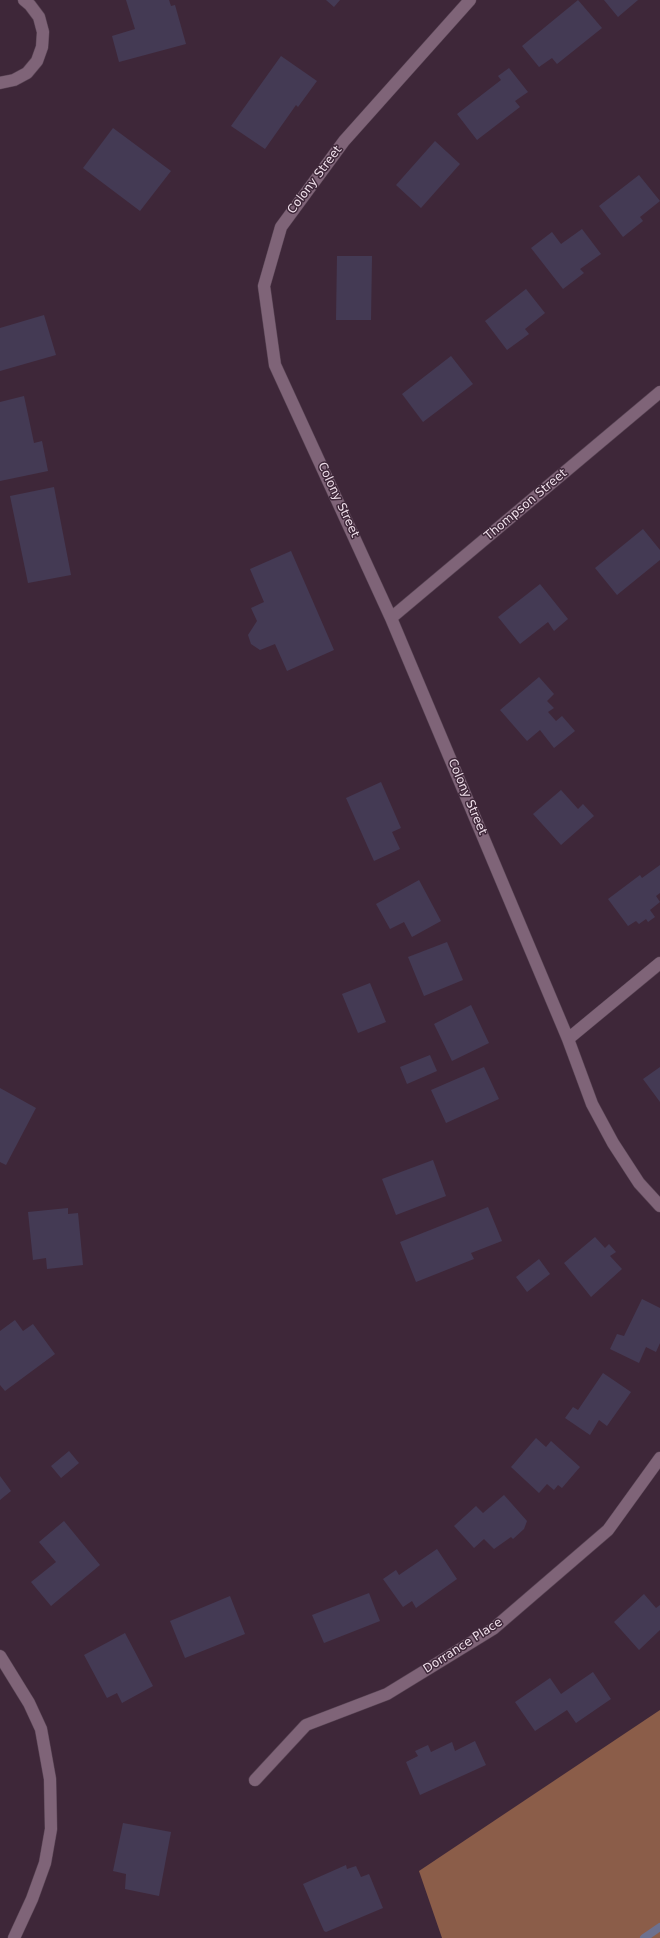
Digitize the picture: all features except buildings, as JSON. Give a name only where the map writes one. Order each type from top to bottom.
[{"type":"street","points":[[0,83],[14,80],[27,73],[37,61],[42,47],[43,32],[39,17],[24,0]]},
{"type":"street","name":"Colony Street","points":[[470,0],[344,142],[280,227],[264,286],[275,365],[391,618],[568,1039],[592,1104],[613,1143],[639,1183],[660,1206]]},
{"type":"street","name":"Thompson Street","points":[[391,618],[660,392]]},
{"type":"street","points":[[568,1039],[660,963]]},
{"type":"street","name":"Dorrance Place","points":[[255,1780],[306,1725],[387,1694],[493,1629],[608,1530],[660,1458]]},
{"type":"street","points":[[0,1656],[29,1703],[41,1729],[50,1778],[51,1829],[45,1863],[32,1899],[14,1938]]},
{"type":"shaded area","points":[[660,1710],[660,1938],[442,1938],[419,1871]]},
{"type":"waterway","points":[[644,1938],[660,1927]]}]
